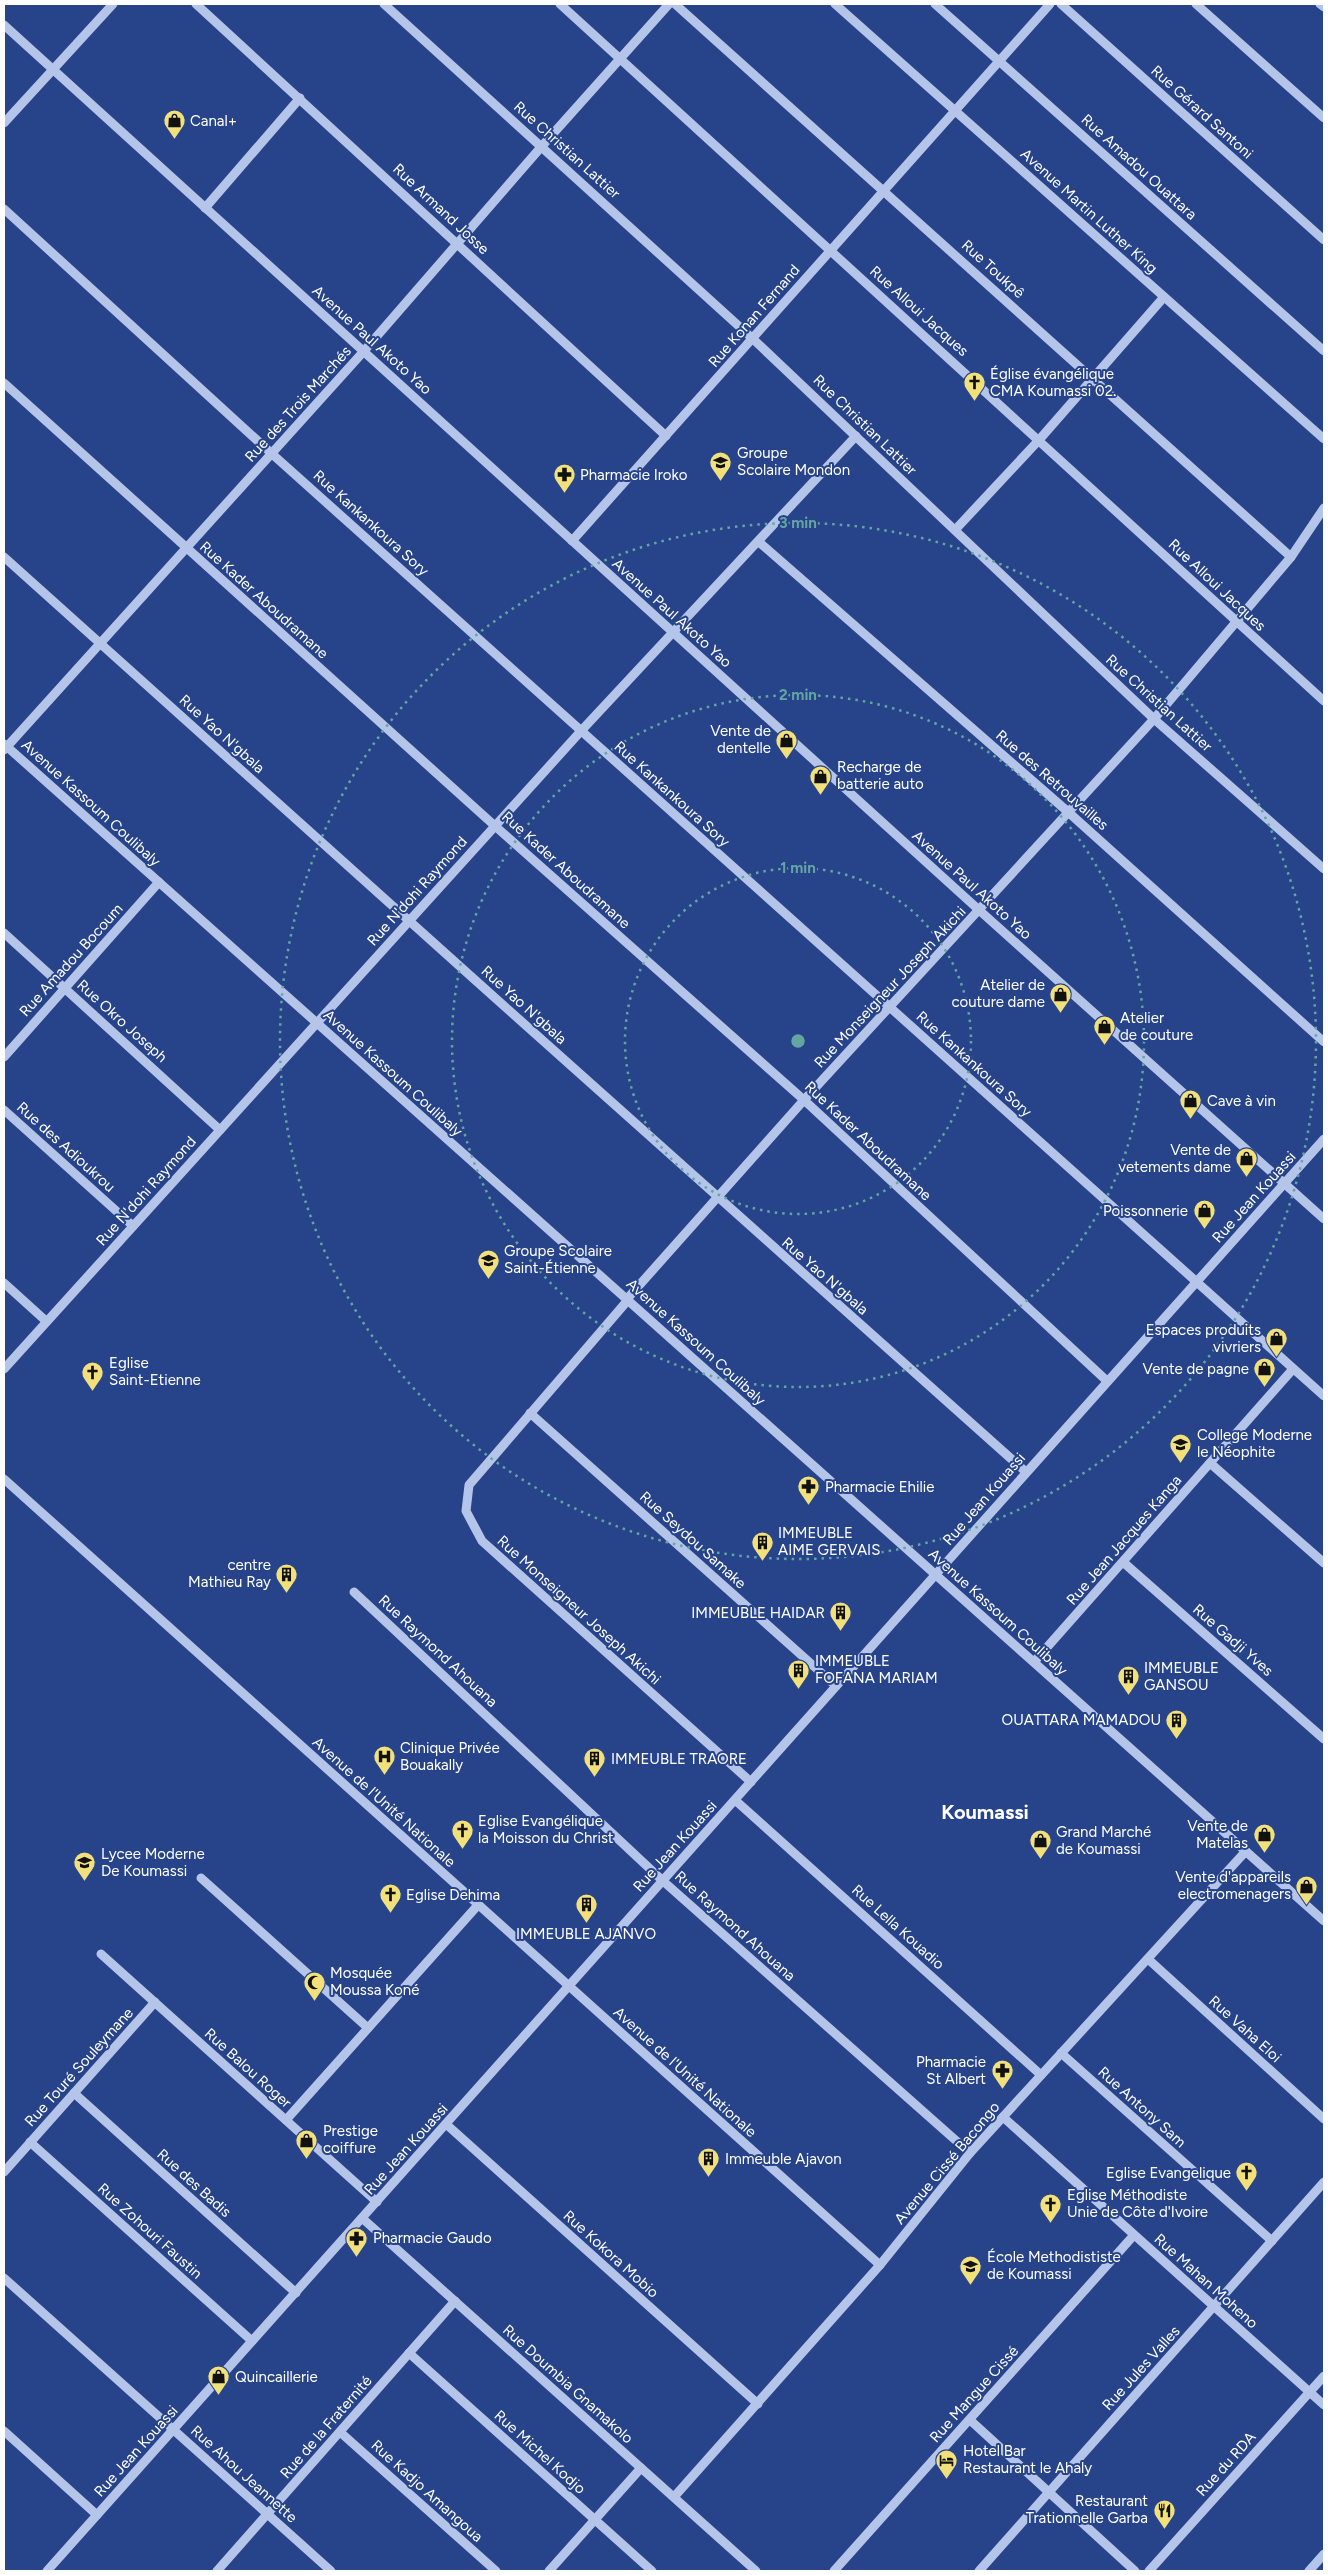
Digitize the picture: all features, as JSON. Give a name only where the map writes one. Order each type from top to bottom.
[{"type":"street","points":[[4,123],[113,4]]},
{"type":"street","name":"Rue Armand Josse","points":[[196,4],[458,242],[666,436]]},
{"type":"street","name":"Rue Christian Lattier","points":[[384,4],[753,339],[1154,719],[1324,869]]},
{"type":"street","name":"Rue Alloui Jacques","points":[[560,4],[1324,701]]},
{"type":"street","name":"Rue des Trois Marchés","points":[[5,747],[99,643],[187,550],[669,4]]},
{"type":"street","name":"Rue Toukpê","points":[[675,4],[1094,378],[1291,557]]},
{"type":"street","name":"Avenue Martin Luther King","points":[[836,4],[1324,439]]},
{"type":"street","name":"Rue Amadou Ouattara","points":[[935,4],[1324,351]]},
{"type":"street","name":"Rue Konan Fernand","points":[[572,541],[1050,4]]},
{"type":"street","name":"Rue Gérard Santoni","points":[[1061,4],[1324,240]]},
{"type":"street","points":[[1196,4],[1324,118]]},
{"type":"street","points":[[1320,4],[1324,7]]},
{"type":"street","name":"Avenue Paul Akoto Yao","points":[[4,25],[979,910],[1286,1182],[1324,1218]]},
{"type":"street","points":[[205,208],[300,98]]},
{"type":"street","name":"Rue Kankankoura Sory","points":[[4,209],[271,453],[1324,1396]]},
{"type":"street","points":[[955,530],[1039,440],[1164,297]]},
{"type":"street","name":"Rue Kader Aboudramane","points":[[4,383],[187,550],[804,1100],[1107,1381]]},
{"type":"street","name":"Rue N'dohi Raymond","points":[[4,1368],[581,731],[856,436]]},
{"type":"street","name":"Rue Monseigneur Joseph Akichi","points":[[751,1782],[482,1542],[466,1511],[470,1485],[716,1198],[1067,811],[1154,719],[1235,620],[1291,557],[1324,508]]},
{"type":"street","name":"Rue des Retrouvailles","points":[[759,542],[1067,811],[1324,1042]]},
{"type":"street","name":"Rue Yao N'gbala","points":[[4,557],[410,920],[716,1198],[1026,1472]]},
{"type":"street","name":"Avenue Kassoum Coulibaly","points":[[5,747],[628,1299],[1324,1921]]},
{"type":"street","name":"Rue Amadou Bocoum","points":[[4,1056],[159,882]]},
{"type":"street","name":"Rue Okro Joseph","points":[[4,933],[220,1130]]},
{"type":"street","name":"Rue des Adioukrou","points":[[4,1110],[133,1226]]},
{"type":"street","name":"Rue Jean Kouassi","points":[[47,2571],[1324,1139]]},
{"type":"street","points":[[4,1283],[46,1321]]},
{"type":"street","name":"Rue Jean Jacques Kanga","points":[[1034,1662],[1294,1369]]},
{"type":"street","name":"Rue Seydou Samake","points":[[530,1414],[836,1686]]},
{"type":"street","points":[[1210,1463],[1324,1563]]},
{"type":"street","name":"Avenue de l'Unité Nationale","points":[[4,1479],[880,2265]]},
{"type":"street","name":"Rue Gadji Yves","points":[[1123,1562],[1324,1739]]},
{"type":"street","name":"Rue Raymond Ahouana","points":[[354,1592],[663,1881],[970,2153]]},
{"type":"street","name":"Rue Lella Kouadio","points":[[735,1800],[1041,2075]]},
{"type":"street","name":"Avenue Cissé Bacongo","points":[[674,2497],[880,2265],[970,2153],[1246,1851]]},
{"type":"street","points":[[201,1878],[368,2028]]},
{"type":"street","points":[[286,2120],[478,1905]]},
{"type":"street","name":"Rue Balou Roger","points":[[101,1954],[377,2202]]},
{"type":"street","name":"Rue Vaha Eloi","points":[[1148,1959],[1324,2119]]},
{"type":"street","name":"Rue Touré Souleymane","points":[[4,2172],[155,2002]]},
{"type":"street","name":"Rue Antony Sam","points":[[1062,2053],[1272,2241]]},
{"type":"street","name":"Rue des Badis","points":[[74,2093],[296,2292]]},
{"type":"street","name":"Rue Mahan Moheno","points":[[1003,2117],[1324,2405]]},
{"type":"street","name":"Rue Kokora Mobio","points":[[446,2124],[758,2404]]},
{"type":"street","name":"Rue Zohouri Faustin","points":[[30,2142],[252,2341]]},
{"type":"street","name":"Rue Jules Valles","points":[[979,2571],[1324,2182]]},
{"type":"street","name":"Rue Doumbia Gnamakolo","points":[[362,2218],[756,2571]]},
{"type":"street","name":"Rue Mangue Cissé","points":[[834,2571],[1134,2235]]},
{"type":"street","name":"Rue Ahou Jeannette","points":[[4,2278],[331,2571]]},
{"type":"street","name":"Rue de la Fraternité","points":[[217,2571],[455,2301]]},
{"type":"street","name":"Rue Michel Kodjo","points":[[409,2353],[652,2571]]},
{"type":"street","name":"Rue du RDA","points":[[1149,2571],[1324,2376]]},
{"type":"street","points":[[970,2420],[1134,2571]]},
{"type":"street","points":[[4,2431],[97,2515]]},
{"type":"street","name":"Rue Kadjo Amangoua","points":[[340,2432],[496,2571]]},
{"type":"street","points":[[549,2571],[641,2468]]},
{"type":"street","points":[[1309,2571],[1324,2554]]},
{"type":"place","name":"Canal+","points":[[174,140]]},
{"type":"place","name":"Église évangélique CMA Koumassi 02.","points":[[974,402]]},
{"type":"place","name":"Groupe Scolaire Mondon","points":[[721,481]]},
{"type":"place","name":"Pharmacie Iroko","points":[[564,494]]},
{"type":"place","name":"Vente de dentelle","points":[[787,759]]},
{"type":"place","name":"Recharge de batterie auto","points":[[821,795]]},
{"type":"place","name":"Atelier de couture dame","points":[[1061,1013]]},
{"type":"place","name":"Atelier de couture","points":[[1104,1046]]},
{"type":"place","name":"Cave à vin","points":[[1191,1120]]},
{"type":"place","name":"Vente de vetements dame","points":[[1247,1178]]},
{"type":"place","name":"Poissonnerie","points":[[1204,1230]]},
{"type":"place","name":"Groupe Scolaire Saint-Étienne","points":[[488,1279]]},
{"type":"place","name":"Espaces produits vivriers","points":[[1277,1358]]},
{"type":"place","name":"Vente de pagne","points":[[1265,1388]]},
{"type":"place","name":"Eglise Saint-Etienne","points":[[93,1391]]},
{"type":"place","name":"College Moderne le Néophite","points":[[1181,1463]]},
{"type":"place","name":"Pharmacie Ehilie","points":[[809,1506]]},
{"type":"place","name":"IMMEUBLE AIME GERVAIS","points":[[762,1561]]},
{"type":"place","name":"centre Mathieu Ray","points":[[287,1593]]},
{"type":"place","name":"IMMEUBLE HAIDAR","points":[[841,1632]]},
{"type":"place","name":"IMMEUBLE FOFANA MARIAM","points":[[799,1689]]},
{"type":"place","name":"IMMEUBLE GANSOU","points":[[1128,1696]]},
{"type":"place","name":"OUATTARA MAMADOU","points":[[1177,1739]]},
{"type":"place","name":"Clinique Privée Bouakally","points":[[384,1776]]},
{"type":"place","name":"IMMEUBLE TRAORE","points":[[595,1778]]},
{"type":"place","name":"Eglise Evangélique la Moisson du Christ","points":[[462,1849]]},
{"type":"place","name":"Vente de Matelas","points":[[1264,1854]]},
{"type":"place","name":"Grand Marché de Koumassi","points":[[1040,1860]]},
{"type":"place","name":"Lycee Moderne De Koumassi","points":[[85,1882]]},
{"type":"place","name":"Vente d'appareils electromenagers","points":[[1307,1905]]},
{"type":"place","name":"Eglise Dehima","points":[[390,1914]]},
{"type":"place","name":"IMMEUBLE AJANVO","points":[[586,1924]]},
{"type":"place","name":"Mosquée Moussa Koné","points":[[314,2001]]},
{"type":"place","name":"Pharmacie St Albert","points":[[1002,2090]]},
{"type":"place","name":"Prestige coiffure","points":[[307,2159]]},
{"type":"place","name":"Immeuble Ajavon","points":[[709,2178]]},
{"type":"place","name":"Eglise Evangelique","points":[[1247,2192]]},
{"type":"place","name":"Eglise Méthodiste Unie de Côte d'Ivoire","points":[[1051,2223]]},
{"type":"place","name":"Pharmacie Gaudo","points":[[357,2257]]},
{"type":"place","name":"École Methodististe de Koumassi","points":[[971,2285]]},
{"type":"place","name":"Quincaillerie","points":[[219,2396]]},
{"type":"place","name":"Hotel Bar Restaurant le Ahaly","points":[[947,2479]]},
{"type":"place","name":"Restaurant Trationnelle Garba","points":[[1164,2529]]},
{"type":"district","name":"Koumassi","points":[[985,1812]]}]
